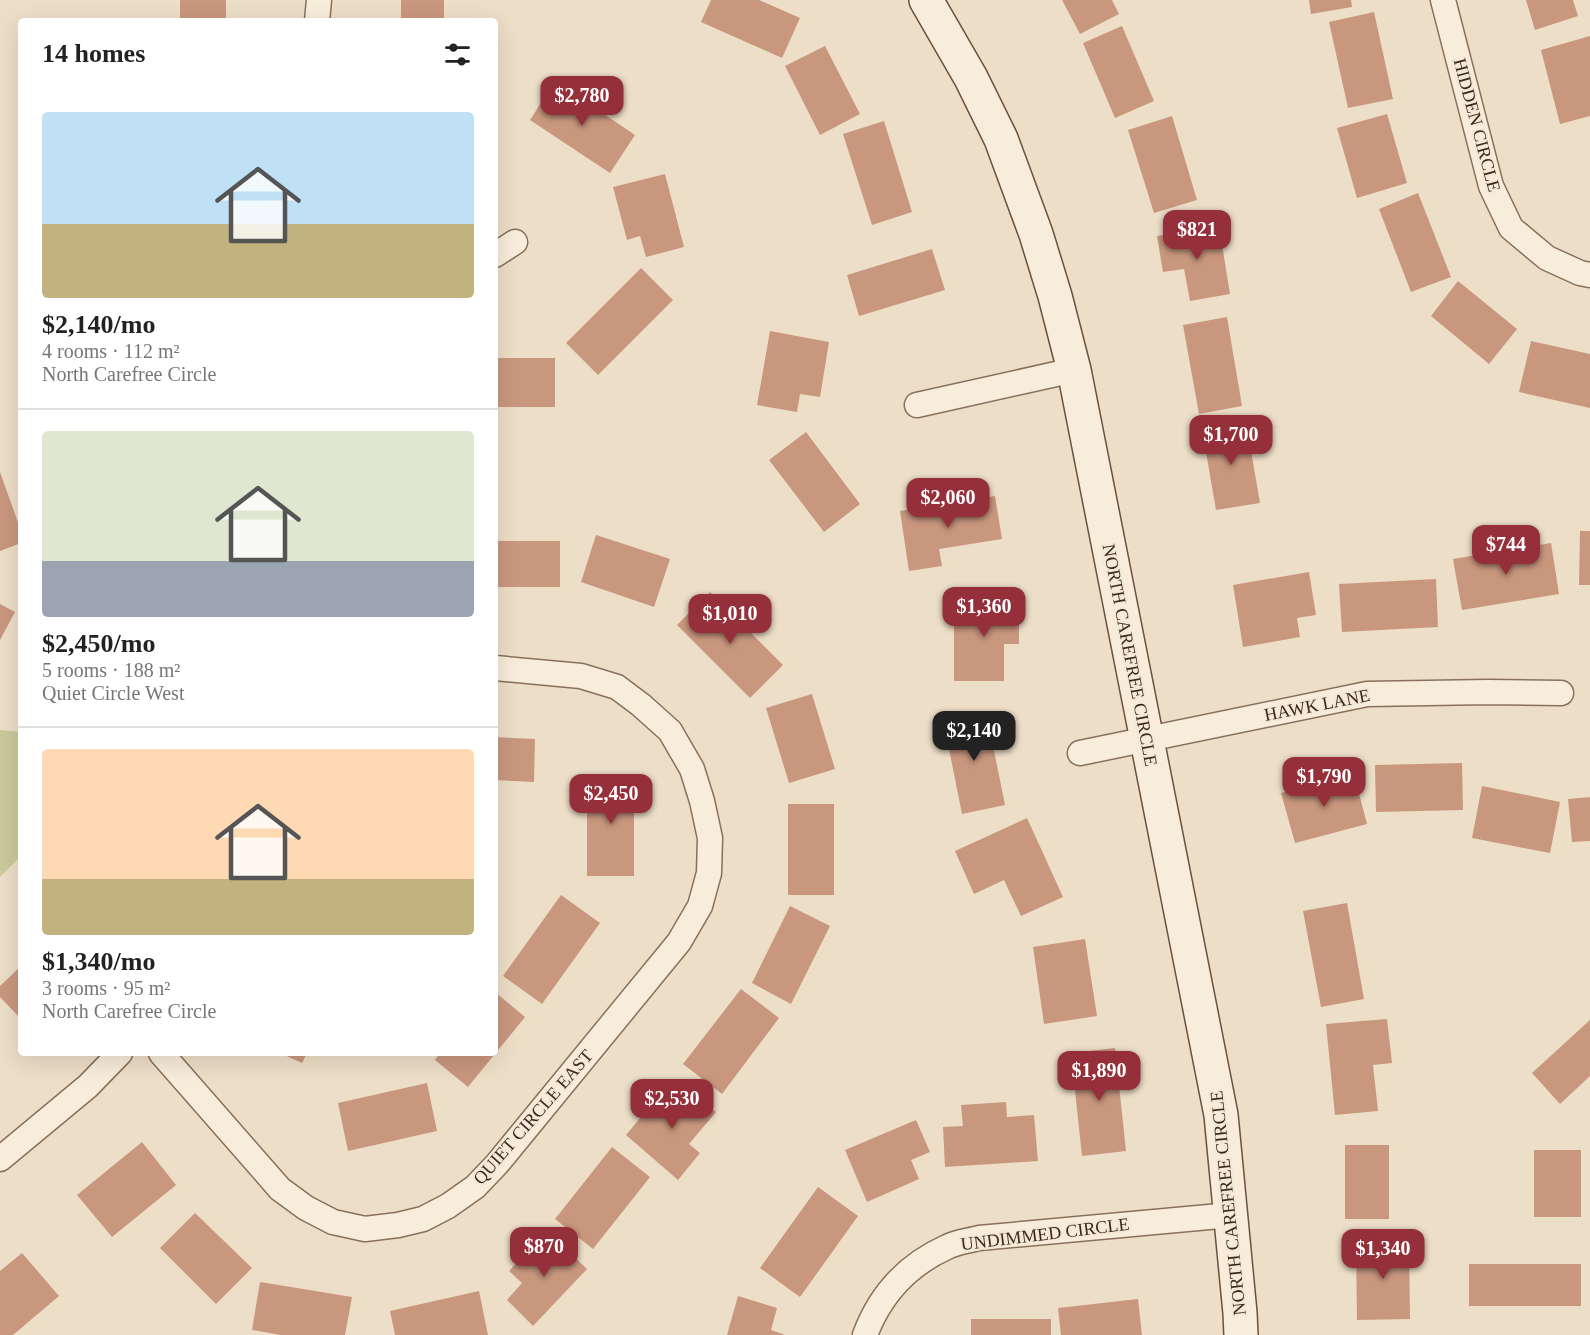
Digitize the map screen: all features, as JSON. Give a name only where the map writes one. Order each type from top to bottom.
[{"type":"main road","name":"NORTH CAREFREE CIRCLE","points":[[927,0],[971,78],[1001,138],[1036,234],[1074,370],[1221,1115],[1241,1335]]},
{"type":"street","points":[[317,18],[319,0]]},
{"type":"street","name":"HIDDEN CIRCLE","points":[[1443,0],[1491,186],[1511,228],[1547,258],[1580,273],[1590,275]]},
{"type":"street","points":[[917,405],[1074,370]]},
{"type":"street","name":"QUIET CIRCLE EAST","points":[[164,1056],[280,1189],[306,1208],[333,1222],[365,1229],[423,1219],[448,1206],[475,1187],[497,1164],[679,942],[700,906],[709,873],[710,838],[692,769],[670,731],[641,705],[617,687],[581,675],[498,668]]},
{"type":"street","name":"HAWK LANE","points":[[1080,753],[1367,694],[1561,693]]},
{"type":"street","points":[[0,1159],[88,1086],[117,1056]]},
{"type":"street","name":"UNDIMMED CIRCLE","points":[[865,1335],[873,1315],[893,1285],[920,1262],[948,1246],[979,1238],[1231,1215]]},
{"type":"green space","points":[[0,730],[18,732],[18,859],[0,877]]},
{"type":"building","points":[[180,0],[226,0],[226,18],[180,18]]},
{"type":"building","points":[[401,0],[444,0],[444,18],[401,18]]},
{"type":"building","points":[[711,0],[759,0],[800,18],[782,58],[701,22]]},
{"type":"building","points":[[1062,0],[1112,0],[1119,14],[1080,34]]},
{"type":"building","points":[[1309,0],[1351,0],[1352,7],[1311,14]]},
{"type":"building","points":[[1526,0],[1573,0],[1578,16],[1535,30]]},
{"type":"building","points":[[1374,12],[1393,99],[1348,108],[1329,22]]},
{"type":"building","points":[[1122,26],[1154,101],[1115,118],[1083,43]]},
{"type":"building","points":[[1590,36],[1590,116],[1560,124],[1541,50]]},
{"type":"building","points":[[825,46],[860,114],[820,135],[785,66]]},
{"type":"building","points":[[555,81],[635,135],[610,173],[530,120]]},
{"type":"building","points":[[1387,114],[1407,183],[1357,198],[1337,128]]},
{"type":"building","points":[[1172,116],[1197,200],[1154,213],[1128,130]]},
{"type":"building","points":[[884,121],[912,212],[872,225],[843,134]]},
{"type":"building","points":[[665,174],[684,247],[646,257],[640,236],[627,240],[613,187]]},
{"type":"building","points":[[1418,193],[1451,277],[1411,292],[1379,209]]},
{"type":"building","points":[[1219,226],[1230,294],[1190,301],[1184,269],[1163,272],[1157,236]]},
{"type":"building","points":[[932,249],[945,290],[859,316],[847,275]]},
{"type":"building","points":[[641,268],[673,300],[598,375],[566,343]]},
{"type":"building","points":[[1458,281],[1517,329],[1489,364],[1431,316]]},
{"type":"building","points":[[1227,317],[1242,406],[1199,414],[1183,325]]},
{"type":"building","points":[[770,331],[829,342],[820,397],[800,394],[797,412],[757,405]]},
{"type":"building","points":[[1531,341],[1590,354],[1590,408],[1519,392]]},
{"type":"building","points":[[498,358],[555,358],[555,407],[498,407]]},
{"type":"building","points":[[1246,422],[1260,503],[1216,510],[1202,429]]},
{"type":"building","points":[[806,432],[860,504],[824,532],[769,460]]},
{"type":"building","points":[[0,472],[18,523],[18,544],[0,551]]},
{"type":"building","points":[[995,496],[1002,539],[939,549],[942,566],[909,571],[900,511]]},
{"type":"building","points":[[1580,531],[1590,531],[1590,585],[1579,585]]},
{"type":"building","points":[[596,535],[670,559],[654,607],[581,582]]},
{"type":"building","points":[[498,541],[560,541],[560,587],[498,587]]},
{"type":"building","points":[[1551,543],[1559,594],[1462,610],[1453,559]]},
{"type":"building","points":[[1309,572],[1316,615],[1297,618],[1300,637],[1243,647],[1233,585]]},
{"type":"building","points":[[1436,579],[1438,627],[1342,632],[1339,584]]},
{"type":"building","points":[[710,592],[783,665],[750,698],[677,625]]},
{"type":"building","points":[[954,601],[1019,601],[1019,644],[1004,644],[1004,681],[954,681]]},
{"type":"building","points":[[0,604],[15,612],[0,640]]},
{"type":"building","points":[[812,694],[835,769],[789,783],[766,708]]},
{"type":"building","points":[[986,711],[1005,805],[962,814],[943,719]]},
{"type":"building","points":[[498,737],[535,739],[534,782],[498,780]]},
{"type":"building","points":[[1462,763],[1463,810],[1376,812],[1375,765]]},
{"type":"building","points":[[1354,774],[1367,824],[1295,843],[1281,793]]},
{"type":"building","points":[[587,775],[634,775],[634,876],[587,876]]},
{"type":"building","points":[[1482,786],[1560,802],[1550,853],[1472,838]]},
{"type":"building","points":[[1590,797],[1590,841],[1572,842],[1568,799]]},
{"type":"building","points":[[788,804],[834,804],[834,895],[788,895]]},
{"type":"building","points":[[1027,818],[1063,897],[1021,916],[1004,880],[974,894],[955,851]]},
{"type":"building","points":[[561,895],[600,923],[542,1004],[503,976]]},
{"type":"building","points":[[1347,903],[1364,999],[1321,1007],[1303,911]]},
{"type":"building","points":[[790,906],[830,926],[791,1004],[752,983]]},
{"type":"building","points":[[1085,939],[1097,1016],[1044,1024],[1033,947]]},
{"type":"building","points":[[18,969],[18,1016],[0,997],[0,986]]},
{"type":"building","points":[[741,989],[779,1018],[722,1094],[683,1064]]},
{"type":"building","points":[[498,994],[525,1017],[498,1050]]},
{"type":"building","points":[[1387,1019],[1392,1063],[1373,1065],[1378,1111],[1335,1115],[1326,1024]]},
{"type":"building","points":[[1590,1020],[1590,1076],[1560,1104],[1532,1073]]},
{"type":"building","points":[[1115,1048],[1126,1151],[1082,1156],[1071,1053]]},
{"type":"building","points":[[287,1056],[306,1056],[302,1063]]},
{"type":"building","points":[[438,1056],[493,1056],[468,1087],[435,1060]]},
{"type":"building","points":[[427,1083],[437,1131],[348,1151],[338,1103]]},
{"type":"building","points":[[682,1084],[716,1112],[689,1144],[700,1153],[678,1180],[626,1135],[655,1100],[663,1106]]},
{"type":"building","points":[[1006,1102],[1007,1117],[1034,1115],[1038,1161],[945,1167],[943,1127],[963,1126],[961,1105]]},
{"type":"building","points":[[916,1120],[930,1152],[911,1160],[919,1179],[867,1202],[845,1150]]},
{"type":"building","points":[[142,1142],[176,1185],[112,1237],[77,1195]]},
{"type":"building","points":[[1345,1145],[1389,1145],[1389,1219],[1345,1219]]},
{"type":"building","points":[[612,1147],[650,1177],[593,1249],[555,1219]]},
{"type":"building","points":[[1534,1150],[1581,1150],[1581,1217],[1534,1217]]},
{"type":"building","points":[[818,1187],[858,1216],[800,1297],[760,1268]]},
{"type":"building","points":[[195,1213],[252,1268],[216,1304],[160,1248]]},
{"type":"building","points":[[547,1231],[587,1269],[533,1326],[507,1300],[522,1283],[509,1271]]},
{"type":"building","points":[[1409,1240],[1410,1319],[1357,1320],[1356,1241]]},
{"type":"building","points":[[22,1253],[59,1296],[13,1335],[0,1335],[0,1271]]},
{"type":"building","points":[[1469,1264],[1581,1264],[1581,1306],[1469,1306]]},
{"type":"building","points":[[260,1282],[352,1297],[345,1335],[281,1335],[252,1330]]},
{"type":"building","points":[[479,1291],[488,1335],[395,1335],[390,1311]]},
{"type":"building","points":[[738,1296],[777,1308],[771,1330],[785,1335],[727,1335]]},
{"type":"building","points":[[1138,1299],[1142,1335],[1061,1335],[1058,1308]]},
{"type":"building","points":[[971,1319],[1051,1319],[1051,1335],[971,1335]]}]
